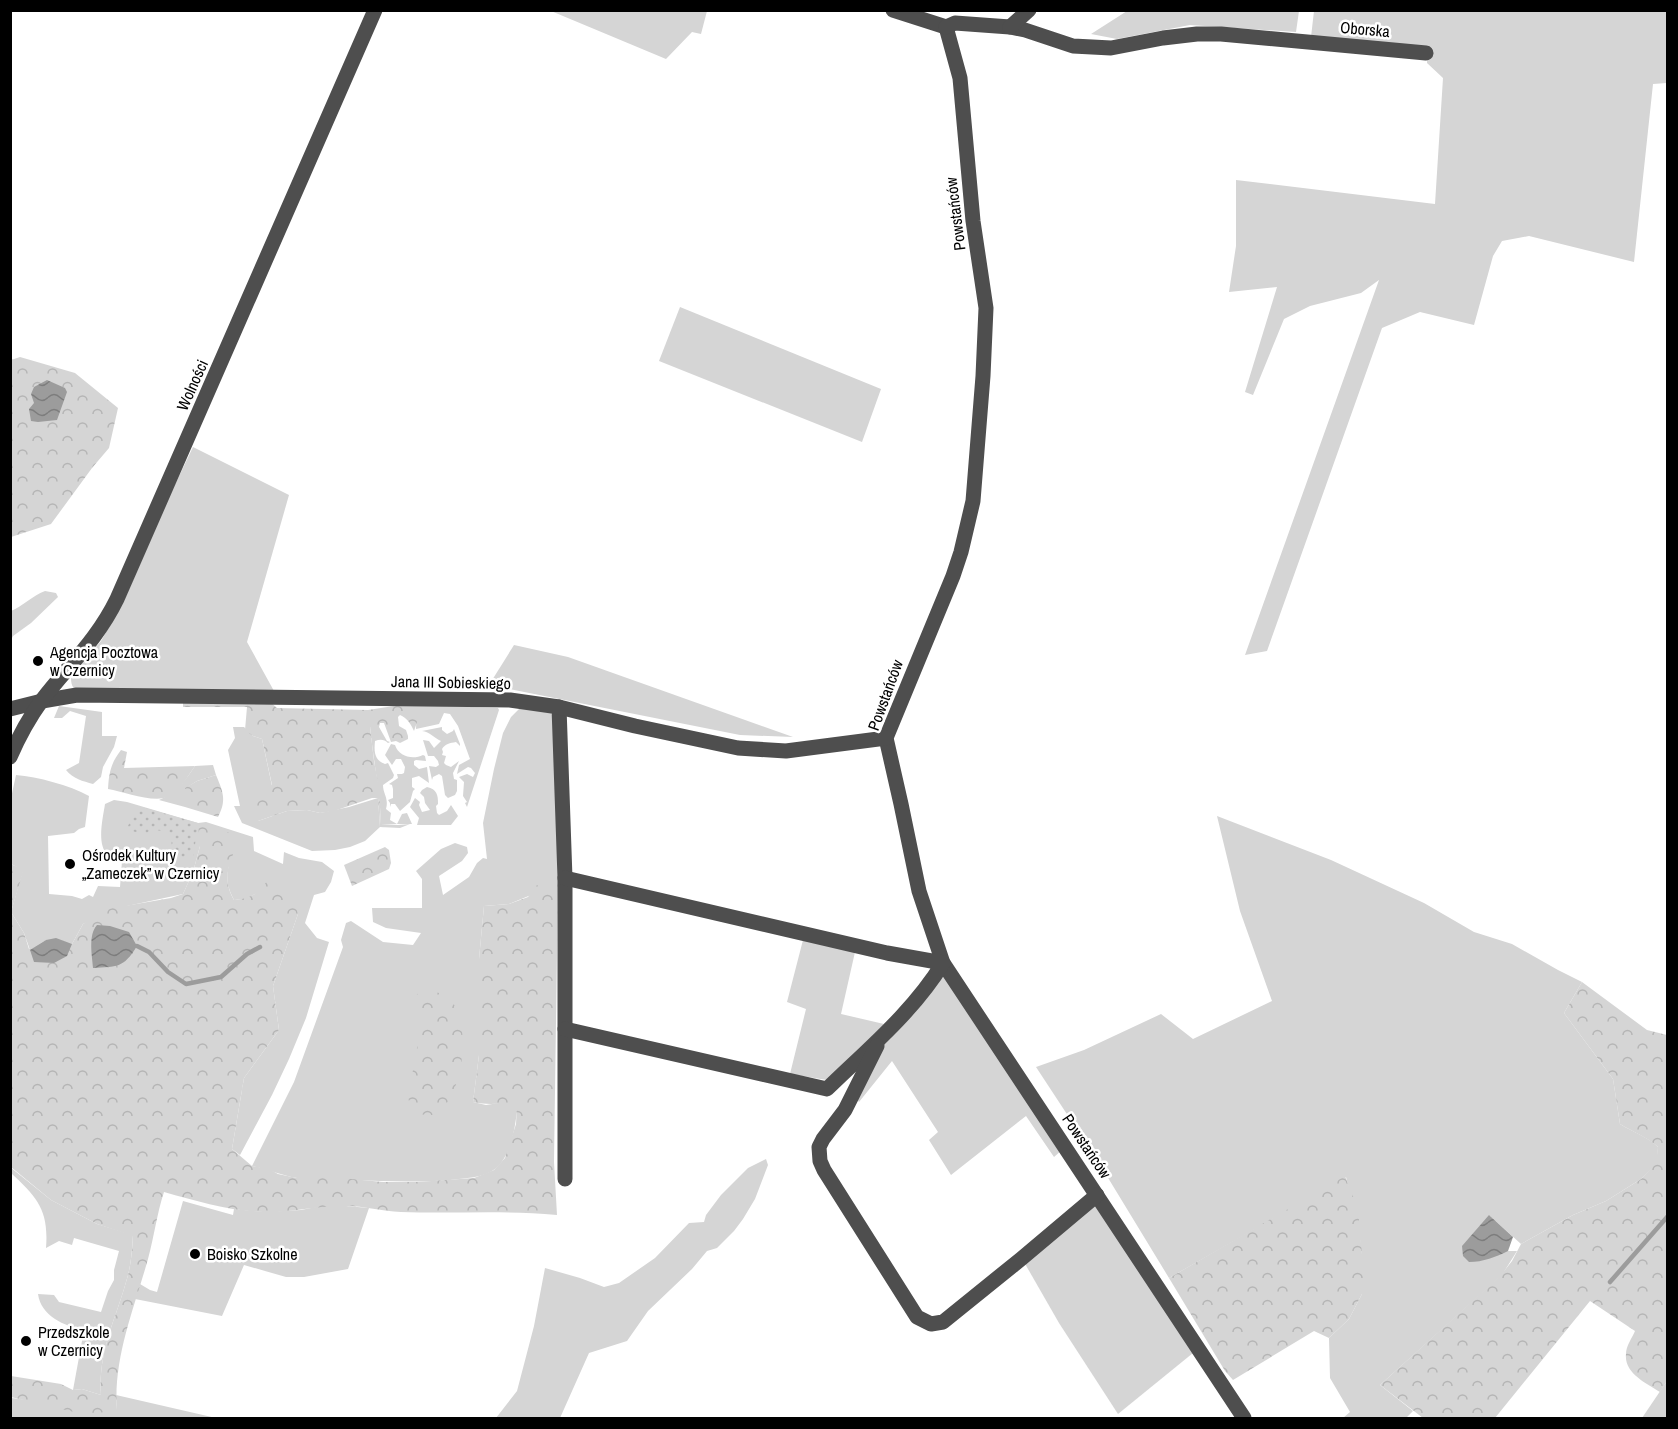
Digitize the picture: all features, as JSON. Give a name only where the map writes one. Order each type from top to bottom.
[{"type":"street","name":"Wolności","points":[[10,756],[21,732],[42,701],[97,635],[117,600],[375,10]]},
{"type":"street","points":[[893,10],[946,27]]},
{"type":"street","points":[[1010,27],[1029,10]]},
{"type":"street","name":"Oborska","points":[[946,27],[955,23],[1010,27],[1073,46],[1111,48],[1163,38],[1221,34],[1426,53]]},
{"type":"street","name":"Powstańców","points":[[946,27],[960,78],[972,212],[986,308],[973,501],[953,576],[886,738],[919,891],[944,963],[1244,1419]]},
{"type":"street","name":"Jana III Sobieskiego","points":[[10,709],[77,695],[510,700],[560,707],[738,748],[786,751],[886,738]]},
{"type":"street","points":[[560,707],[565,878],[565,1179]]},
{"type":"street","points":[[565,878],[887,953],[944,963],[910,1008],[827,1089]]},
{"type":"street","points":[[565,1029],[827,1089],[844,1110]]},
{"type":"street","points":[[882,1035],[844,1110],[819,1147],[820,1161],[917,1317],[931,1324],[944,1322],[1098,1195]]},
{"type":"green space","points":[[551,11],[707,11],[701,34],[692,32],[666,59]]},
{"type":"green space","points":[[1127,11],[1299,11],[1296,32],[1190,25],[1117,39],[1091,34]]},
{"type":"green space","points":[[1314,11],[1667,11],[1667,83],[1653,84],[1634,262],[1529,236],[1502,241],[1493,256],[1474,325],[1420,312],[1382,328],[1267,651],[1245,655],[1379,280],[1361,293],[1310,306],[1284,319],[1253,395],[1245,392],[1277,287],[1229,292],[1236,246],[1236,180],[1435,204],[1443,78],[1427,63],[1428,49],[1311,37]]},
{"type":"green space","points":[[680,307],[881,389],[862,442],[659,361]]},
{"type":"green space","points":[[20,357],[75,373],[118,408],[109,448],[51,524],[11,537],[11,360]]},
{"type":"green space","points":[[193,447],[289,495],[247,642],[274,691],[77,691],[72,685],[71,677],[101,641],[124,601]]},
{"type":"green space","points":[[45,591],[56,593],[58,597],[11,640],[11,611]]},
{"type":"green space","points":[[514,645],[568,657],[793,737],[740,735],[489,685]]},
{"type":"green space","points":[[183,699],[269,701],[277,708],[368,710],[417,705],[422,713],[414,731],[405,718],[400,715],[398,717],[399,726],[406,730],[408,736],[408,739],[400,743],[391,742],[384,723],[380,723],[379,727],[370,727],[379,788],[381,824],[410,824],[400,828],[380,827],[378,798],[334,811],[320,813],[307,810],[287,811],[258,821],[255,795],[272,785],[262,739],[245,730],[247,707],[183,707]]},
{"type":"green space","points":[[417,705],[498,708],[499,710],[467,807],[463,796],[464,782],[459,777],[467,774],[473,777],[475,773],[468,767],[457,774],[459,765],[470,759],[458,726],[450,714],[444,713],[439,724],[416,729]]},
{"type":"green space","points":[[59,706],[102,712],[102,736],[117,736],[101,777],[93,784],[75,778],[66,770],[79,763],[86,716],[70,711],[62,718],[54,718]]},
{"type":"green space","points":[[520,708],[551,713],[554,719],[558,884],[509,904],[484,906],[479,959],[479,1055],[473,1102],[486,1105],[505,1102],[518,1104],[512,1139],[506,1155],[495,1169],[485,1174],[431,1181],[297,1178],[252,1166],[294,1082],[343,947],[341,940],[346,923],[351,921],[383,942],[413,945],[421,933],[386,928],[373,922],[372,908],[422,908],[422,879],[416,871],[441,849],[455,843],[467,847],[468,853],[462,861],[439,876],[443,895],[469,877],[477,863],[483,858],[487,859],[483,823],[494,769],[503,733],[511,717]]},
{"type":"green space","points":[[370,726],[379,727],[387,741],[390,742],[375,741],[375,752],[379,760],[385,764],[388,763],[394,775],[383,785],[387,802],[386,809],[391,813],[390,820],[397,824],[381,824]]},
{"type":"green space","points":[[233,727],[244,727],[253,736],[262,739],[272,786],[258,821],[287,811],[307,810],[320,813],[378,798],[380,827],[365,841],[350,847],[312,851],[242,823],[234,806],[240,806],[228,750],[235,738]]},
{"type":"green space","points":[[442,727],[447,734],[454,729],[460,744],[460,746],[456,742],[450,743],[442,749],[442,755],[446,756],[444,763],[446,765],[451,767],[459,761],[453,773],[454,779],[457,780],[457,791],[455,795],[448,798],[445,795],[442,776],[439,774],[432,780],[429,766],[439,765],[434,756],[428,756],[423,740],[429,741],[434,748],[441,741],[422,731]]},
{"type":"green space","points":[[391,744],[395,745],[403,755],[425,756],[426,761],[416,760],[414,765],[419,769],[427,767],[429,783],[419,776],[412,778],[412,787],[415,789],[410,802],[400,811],[395,804],[391,804],[390,807],[388,800],[393,798],[393,789],[389,784],[398,778],[397,774],[404,773],[405,767],[401,759],[396,759],[392,765],[385,755]]},
{"type":"green space","points":[[121,750],[127,752],[124,768],[195,766],[180,787],[170,796],[156,799],[140,797],[108,789],[111,768]]},
{"type":"green space","points":[[213,765],[216,775],[197,781],[186,788],[185,807],[159,800],[180,786],[195,766]]},
{"type":"green space","points":[[16,775],[53,782],[89,796],[85,827],[74,833],[48,836],[49,894],[82,899],[89,895],[93,897],[98,886],[120,887],[122,861],[104,851],[101,838],[105,804],[114,800],[198,823],[206,822],[253,837],[254,851],[283,864],[284,852],[299,858],[322,862],[334,871],[325,892],[314,895],[305,923],[317,938],[329,942],[306,1018],[272,1095],[240,1155],[232,1149],[244,1078],[279,1030],[273,986],[298,914],[259,892],[246,899],[234,900],[228,882],[229,864],[200,846],[193,872],[183,894],[127,906],[83,924],[72,944],[46,940],[30,950],[24,933],[11,912],[23,870],[11,864],[11,798]]},
{"type":"green space","points":[[216,775],[223,796],[218,817],[185,807],[185,788],[197,781]]},
{"type":"green space","points":[[427,787],[436,793],[439,815],[447,811],[451,805],[458,816],[451,825],[417,825],[419,818],[410,807],[415,798],[420,802],[422,812],[430,810],[420,793]]},
{"type":"green space","points":[[138,806],[198,823],[193,859],[171,855],[172,833],[151,829],[146,834],[126,830]]},
{"type":"green space","points":[[407,813],[412,824],[397,824],[402,814]]},
{"type":"green space","points":[[1217,816],[1331,860],[1424,903],[1474,932],[1512,944],[1582,982],[1564,1013],[1613,1079],[1620,1124],[1645,1137],[1658,1147],[1657,1163],[1641,1179],[1606,1201],[1573,1215],[1521,1244],[1489,1215],[1508,1251],[1517,1251],[1502,1275],[1380,1385],[1413,1411],[1406,1418],[1343,1418],[1350,1412],[1330,1378],[1329,1338],[1349,1319],[1362,1294],[1359,1230],[1346,1177],[1169,1278],[1099,1163],[1036,1067],[1084,1050],[1161,1014],[1193,1039],[1272,1001],[1240,911]]},
{"type":"green space","points":[[198,823],[240,836],[228,875],[228,883],[234,900],[247,898],[255,893],[270,877],[275,891],[293,896],[298,914],[273,986],[279,1030],[244,1078],[232,1149],[252,1166],[297,1178],[320,1176],[383,1182],[417,1182],[474,1178],[494,1170],[505,1158],[516,1124],[517,1105],[473,1102],[479,1055],[479,959],[484,906],[509,904],[528,897],[537,885],[558,884],[554,1162],[557,1215],[401,1212],[346,1206],[263,1212],[226,1208],[164,1192],[148,1259],[121,1353],[117,1410],[98,1413],[74,1412],[11,1397],[11,1376],[61,1384],[73,1390],[82,1389],[101,1395],[102,1365],[108,1337],[128,1276],[133,1236],[97,1224],[51,1200],[11,1167],[10,864],[24,869],[11,912],[24,933],[29,949],[53,939],[72,944],[83,924],[107,909],[183,894],[193,872],[200,846]]},
{"type":"green space","points":[[385,847],[389,850],[391,863],[389,869],[352,886],[344,865]]},
{"type":"green space","points":[[803,940],[855,952],[841,1014],[884,1024],[827,1080],[790,1074],[806,1009],[787,1002]]},
{"type":"green space","points":[[944,973],[1062,1150],[1054,1157],[1026,1116],[951,1175],[929,1140],[938,1132],[892,1061],[859,1102],[856,1098],[885,1040]]},
{"type":"green space","points":[[1582,982],[1647,1030],[1667,1035],[1667,1381],[1660,1392],[1632,1372],[1626,1361],[1626,1354],[1635,1331],[1590,1301],[1495,1418],[1423,1418],[1380,1385],[1501,1275],[1521,1244],[1573,1215],[1606,1201],[1641,1179],[1656,1163],[1658,1147],[1645,1137],[1620,1124],[1613,1079],[1564,1013]]},
{"type":"green space","points":[[429,989],[445,996],[453,1003],[461,1026],[462,1054],[457,1081],[447,1103],[432,1115],[412,1114],[408,1097],[420,1032],[415,997],[421,990]]},
{"type":"green space","points":[[766,1159],[768,1165],[755,1199],[734,1231],[717,1248],[707,1251],[692,1269],[648,1311],[627,1341],[589,1353],[560,1418],[496,1418],[517,1391],[534,1326],[545,1268],[604,1287],[619,1283],[655,1258],[689,1223],[704,1222],[706,1215],[721,1195],[748,1168]]},
{"type":"green space","points":[[10,1167],[51,1200],[97,1224],[133,1235],[128,1276],[108,1337],[102,1365],[101,1395],[82,1389],[73,1390],[84,1330],[55,1319],[44,1308],[38,1294],[54,1295],[59,1302],[101,1312],[114,1280],[119,1251],[74,1238],[72,1245],[59,1241],[46,1248],[45,1224],[39,1205],[11,1173]]},
{"type":"green space","points":[[1345,1176],[1358,1209],[1364,1277],[1362,1294],[1349,1319],[1329,1338],[1314,1331],[1233,1380],[1225,1371],[1169,1278]]},
{"type":"green space","points":[[183,1201],[233,1215],[234,1209],[265,1212],[301,1210],[321,1206],[369,1208],[348,1269],[304,1277],[286,1277],[244,1265],[222,1316],[135,1299],[140,1284],[157,1292]]},
{"type":"green space","points":[[1096,1201],[1193,1353],[1118,1414],[1059,1323],[1024,1262]]},
{"type":"green space","points":[[1667,1381],[1667,1418],[1642,1418]]},
{"type":"green space","points":[[116,1395],[216,1418],[11,1418],[11,1398],[117,1410]]},
{"type":"water","points":[[47,380],[65,388],[67,392],[57,420],[31,421],[29,409],[34,403],[31,394],[34,387]]},
{"type":"water","points":[[97,925],[110,926],[129,932],[137,946],[123,963],[93,968],[92,934]]},
{"type":"water","points":[[56,938],[72,944],[67,956],[54,963],[34,962],[30,950],[46,940]]},
{"type":"water","points":[[1489,1215],[1513,1237],[1508,1251],[1489,1259],[1469,1262],[1463,1256],[1462,1246]]},
{"type":"waterway","points":[[137,946],[149,952],[168,972],[186,984],[221,977],[247,954],[260,947]]},
{"type":"waterway","points":[[1610,1282],[1668,1216]]},
{"type":"place","name":"Agencja Pocztowa w Czernicy","points":[[38,661]]},
{"type":"place","name":"Ośrodek Kultury „Zameczek” w Czernicy","points":[[70,864]]},
{"type":"place","name":"Boisko Szkolne","points":[[195,1254]]},
{"type":"place","name":"Przedszkole w Czernicy","points":[[26,1341]]}]
